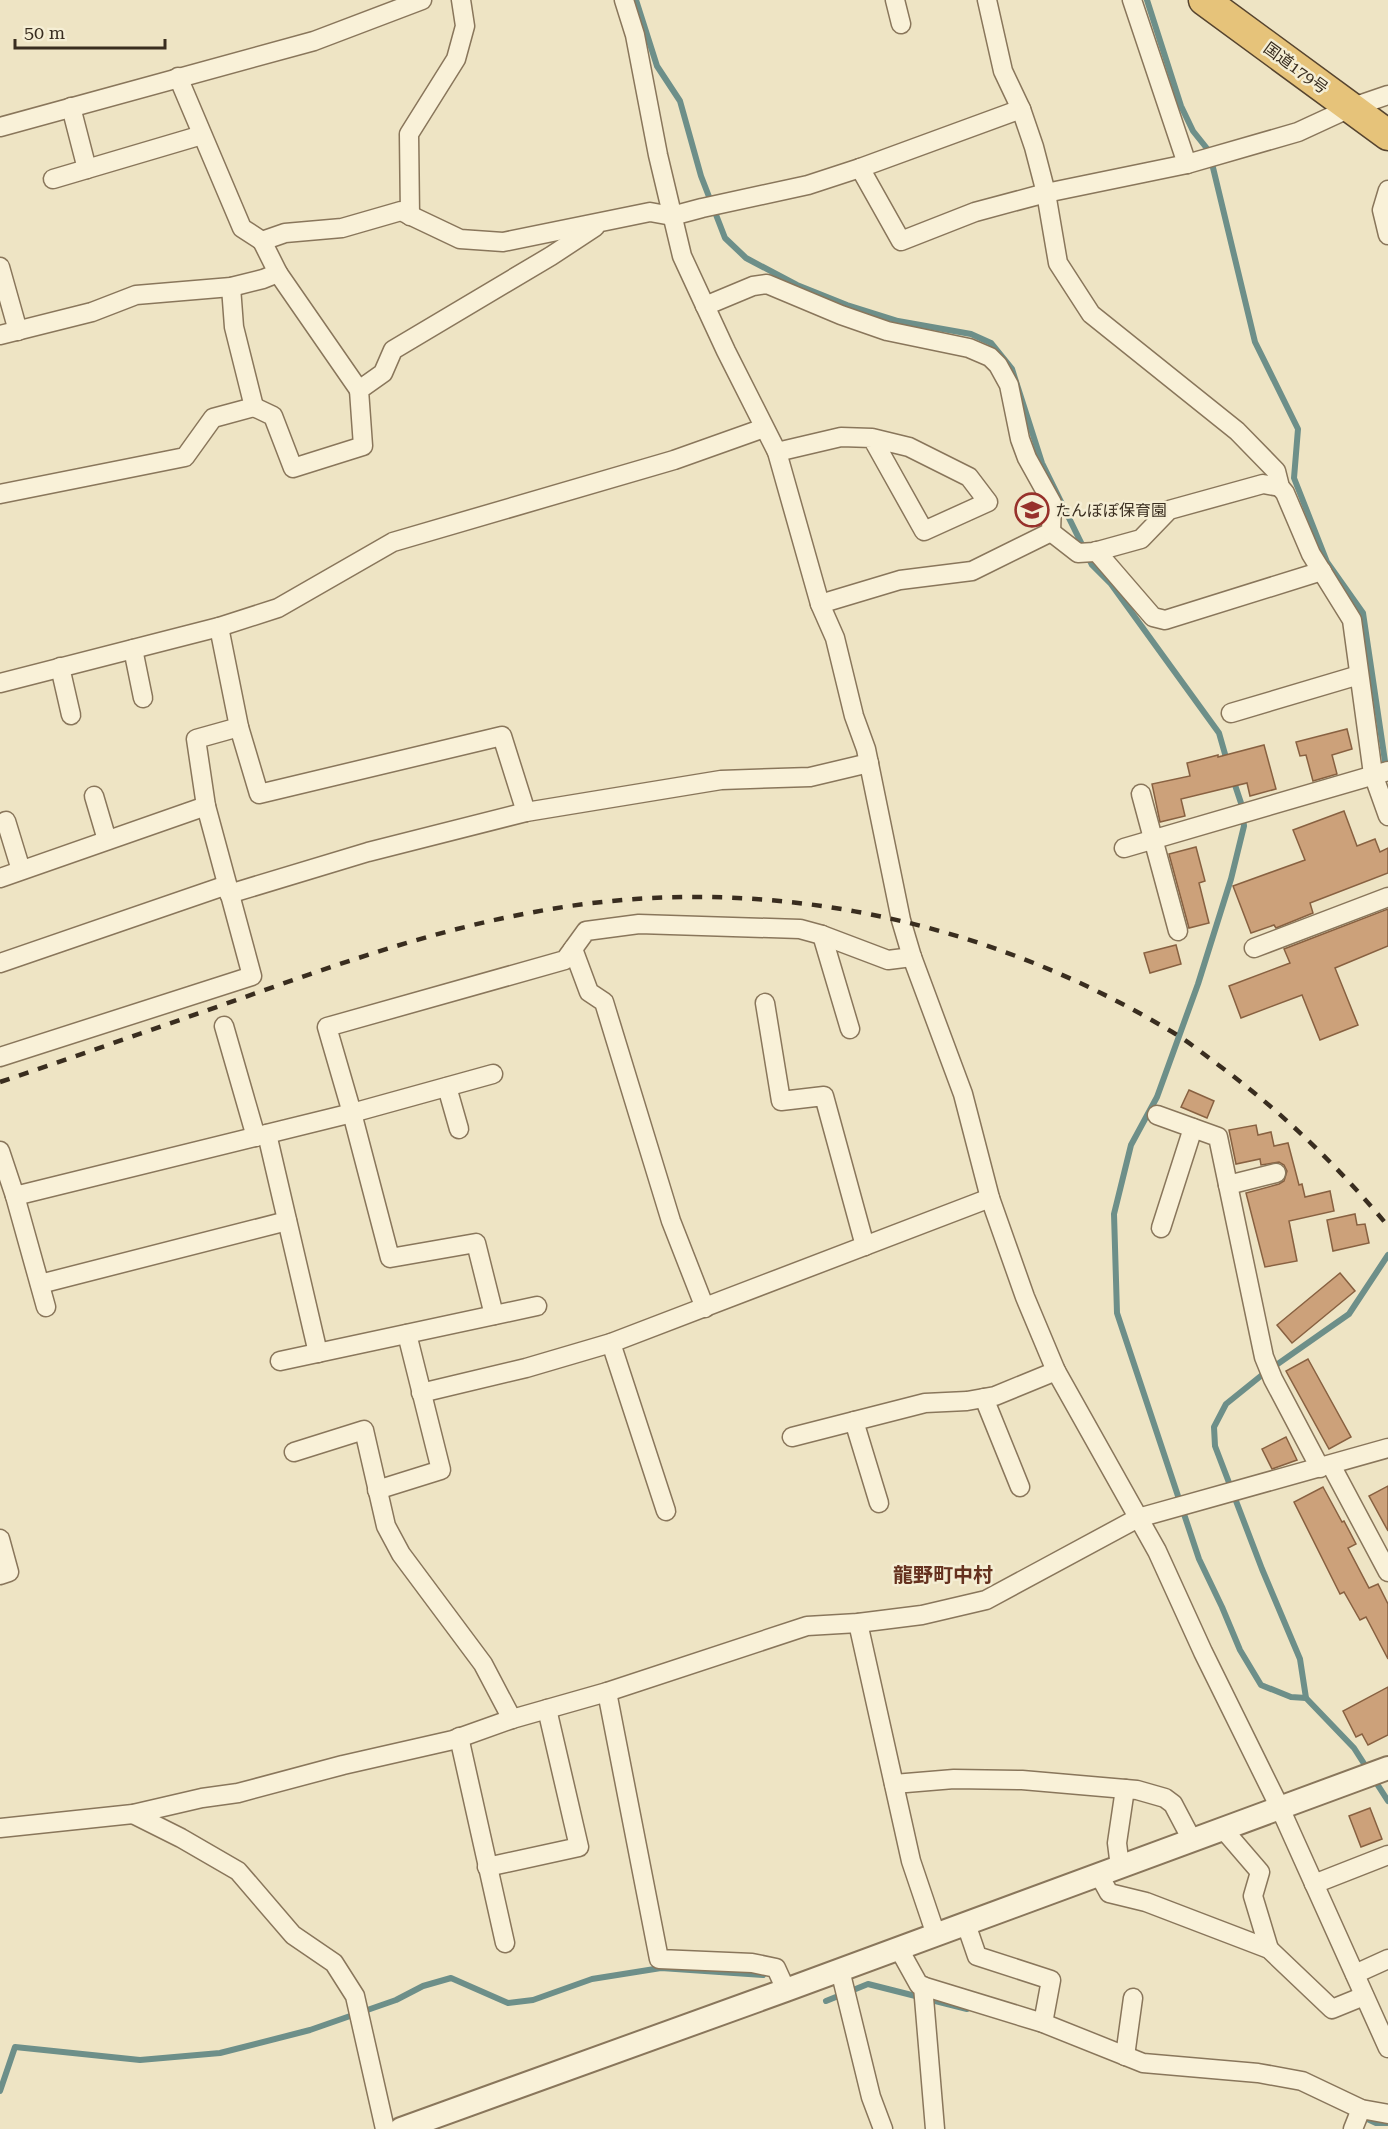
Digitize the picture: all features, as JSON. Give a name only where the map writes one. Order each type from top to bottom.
[{"type":"highway","name":"国道179号","points":[[1204,0],[1388,135]]},
{"type":"street","points":[[0,127],[314,41],[422,0]]},
{"type":"street","points":[[410,216],[409,134],[456,59],[465,26],[461,0]]},
{"type":"street","points":[[624,0],[634,35],[682,256],[777,452],[820,604],[835,638],[854,716],[869,763],[901,920],[912,957],[963,1094],[990,1198],[1025,1297],[1056,1371],[1157,1551],[1203,1652],[1280,1808],[1388,2048]]},
{"type":"street","points":[[895,0],[901,24]]},
{"type":"street","points":[[987,0],[1003,71],[1021,110],[1034,147],[1046,193],[1058,263],[1091,314],[1237,431],[1276,471],[1280,487],[1285,493],[1311,554],[1352,620],[1359,675],[1381,773],[1388,816]]},
{"type":"street","points":[[1132,0],[1187,164]]},
{"type":"street","points":[[0,494],[185,457],[213,418],[254,406],[273,416],[293,468],[363,446],[359,390],[278,273],[262,241],[242,228],[178,77]]},
{"type":"street","points":[[860,168],[901,241],[975,212],[1046,193],[1187,164],[1298,132],[1350,108],[1388,95]]},
{"type":"street","points":[[71,107],[87,169]]},
{"type":"street","points":[[262,241],[285,233],[342,228],[401,211],[460,239],[503,242],[650,212],[672,216],[808,185],[1021,110]]},
{"type":"street","points":[[53,178],[202,135]]},
{"type":"street","points":[[1388,190],[1382,210],[1388,235]]},
{"type":"street","points":[[359,390],[383,373],[393,350],[551,256],[604,221]]},
{"type":"street","points":[[0,267],[18,331]]},
{"type":"street","points":[[0,335],[92,312],[136,295],[231,287],[278,273]]},
{"type":"street","points":[[705,306],[753,286],[767,284],[841,315],[887,331],[969,348],[990,357],[998,364],[1009,384],[1020,440],[1027,458],[1052,503],[1052,532]]},
{"type":"street","points":[[231,287],[234,327],[254,406]]},
{"type":"street","points":[[0,683],[219,627],[278,608],[393,542],[674,460],[764,428]]},
{"type":"street","points":[[777,452],[841,437],[872,438],[909,447],[969,477],[988,502],[924,531],[872,438]]},
{"type":"street","points":[[1052,532],[1078,553],[1096,551],[1141,539],[1169,510],[1263,484],[1280,487]]},
{"type":"street","points":[[820,604],[900,580],[972,571],[1052,532]]},
{"type":"street","points":[[1096,551],[1153,617],[1165,620],[1322,571]]},
{"type":"street","points":[[219,627],[239,727],[259,794],[502,736],[526,812]]},
{"type":"street","points":[[133,649],[143,698]]},
{"type":"street","points":[[60,667],[71,715]]},
{"type":"street","points":[[1231,713],[1359,675]]},
{"type":"street","points":[[0,1057],[252,976],[206,806],[196,739],[239,727]]},
{"type":"street","points":[[0,963],[228,889],[526,812],[721,780],[810,777],[869,763]]},
{"type":"street","points":[[1124,848],[1381,773]]},
{"type":"street","points":[[1141,794],[1178,931]]},
{"type":"street","points":[[94,796],[107,840]]},
{"type":"street","points":[[0,878],[206,806]]},
{"type":"street","points":[[6,821],[21,870]]},
{"type":"street","points":[[1254,948],[1388,897]]},
{"type":"street","points":[[494,1315],[476,1243],[390,1258],[327,1027],[565,960],[586,931],[639,924],[800,929],[888,960],[912,957]]},
{"type":"street","points":[[822,935],[850,1029]]},
{"type":"street","points":[[573,949],[589,992],[604,1002],[671,1221],[705,1308]]},
{"type":"street","points":[[765,1003],[781,1101],[824,1096],[865,1246]]},
{"type":"street","points":[[224,1026],[287,1221],[318,1353]]},
{"type":"street","points":[[15,1196],[352,1113],[493,1074]]},
{"type":"street","points":[[447,1087],[459,1129]]},
{"type":"street","points":[[1157,1115],[1218,1137],[1264,1357],[1273,1379],[1388,1572]]},
{"type":"street","points":[[1161,1228],[1193,1128]]},
{"type":"street","points":[[0,1151],[46,1307]]},
{"type":"street","points":[[1228,1185],[1276,1173]]},
{"type":"street","points":[[421,1393],[526,1368],[611,1343],[990,1198]]},
{"type":"street","points":[[40,1284],[287,1221]]},
{"type":"street","points":[[280,1361],[537,1306]]},
{"type":"street","points":[[377,1490],[441,1470],[406,1334]]},
{"type":"street","points":[[611,1343],[666,1511]]},
{"type":"street","points":[[792,1437],[925,1403],[967,1401],[995,1396],[1056,1371]]},
{"type":"street","points":[[984,1398],[1020,1487]]},
{"type":"street","points":[[854,1421],[879,1503]]},
{"type":"street","points":[[294,1452],[364,1430],[386,1526],[401,1554],[483,1664],[512,1719]]},
{"type":"street","points":[[0,1828],[133,1814],[238,1792],[459,1737],[512,1719],[607,1692],[807,1626],[858,1623],[922,1615],[986,1600],[1138,1518],[1388,1448]]},
{"type":"street","points":[[0,1539],[9,1572],[0,1575]]},
{"type":"street","points":[[858,1623],[911,1862],[936,1935]]},
{"type":"street","points":[[607,1692],[659,1959],[752,1963],[768,1966],[776,1968],[786,1990]]},
{"type":"street","points":[[488,1867],[579,1846],[547,1709]]},
{"type":"street","points":[[459,1737],[505,1943]]},
{"type":"street","points":[[401,2129],[1386,1769]]},
{"type":"street","points":[[894,1784],[954,1779],[1022,1780],[1125,1789],[1165,1798],[1173,1804],[1192,1840]]},
{"type":"street","points":[[1125,1789],[1117,1843],[1109,1871],[1110,1893],[1146,1902],[1269,1949],[1332,2009],[1364,1996]]},
{"type":"street","points":[[133,1814],[181,1838],[238,1871],[293,1935],[334,1963],[355,1996],[359,2023],[385,2129]]},
{"type":"street","points":[[1223,1829],[1260,1872],[1253,1896],[1269,1949]]},
{"type":"street","points":[[1314,1884],[1388,1855]]},
{"type":"street","points":[[966,1924],[977,1956],[1051,1980],[1043,2023]]},
{"type":"street","points":[[898,1948],[919,1985],[1043,2023],[1143,2063],[1258,2073],[1302,2080],[1361,2109],[1388,2114]]},
{"type":"street","points":[[1355,1974],[1388,1959]]},
{"type":"street","points":[[840,1970],[871,2097],[883,2129]]},
{"type":"street","points":[[924,1986],[935,2129]]},
{"type":"street","points":[[1125,2056],[1133,1998]]},
{"type":"street","points":[[1353,2129],[1361,2109]]},
{"type":"building","points":[[1347,729],[1352,749],[1332,755],[1337,774],[1313,781],[1306,755],[1300,756],[1296,742]]},
{"type":"building","points":[[1264,745],[1276,789],[1250,796],[1247,783],[1181,799],[1185,816],[1160,822],[1152,784],[1190,776],[1187,763]]},
{"type":"building","points":[[1344,811],[1357,846],[1375,839],[1380,852],[1388,848],[1388,873],[1310,903],[1313,913],[1276,928],[1274,925],[1251,933],[1233,886],[1305,860],[1293,830]]},
{"type":"building","points":[[1196,847],[1205,881],[1199,883],[1209,923],[1189,928],[1169,854]]},
{"type":"building","points":[[1388,909],[1388,946],[1335,968],[1358,1025],[1320,1040],[1302,995],[1241,1018],[1229,986],[1290,963],[1284,949]]},
{"type":"building","points":[[1176,945],[1181,964],[1150,973],[1144,953]]},
{"type":"building","points":[[1189,1090],[1214,1101],[1207,1118],[1181,1107]]},
{"type":"building","points":[[1256,1125],[1258,1135],[1271,1132],[1274,1146],[1288,1143],[1299,1185],[1302,1184],[1305,1197],[1330,1191],[1334,1211],[1289,1221],[1297,1261],[1265,1267],[1246,1193],[1279,1184],[1284,1181],[1287,1171],[1279,1162],[1261,1165],[1260,1159],[1236,1164],[1229,1130]]},
{"type":"building","points":[[1355,1214],[1357,1225],[1365,1224],[1369,1243],[1333,1251],[1327,1220]]},
{"type":"building","points":[[1340,1273],[1355,1291],[1292,1343],[1277,1325]]},
{"type":"building","points":[[1308,1359],[1351,1437],[1329,1449],[1286,1371]]},
{"type":"building","points":[[1286,1437],[1297,1460],[1272,1469],[1262,1449]]},
{"type":"building","points":[[1388,1486],[1388,1531],[1369,1496]]},
{"type":"building","points":[[1323,1487],[1356,1544],[1348,1548],[1369,1588],[1378,1584],[1388,1604],[1388,1659],[1366,1617],[1360,1620],[1344,1592],[1340,1594],[1294,1502]]},
{"type":"building","points":[[1388,1687],[1388,1735],[1368,1745],[1362,1734],[1356,1737],[1343,1711]]},
{"type":"building","points":[[1370,1808],[1382,1839],[1361,1847],[1349,1816]]},
{"type":"waterway","points":[[636,0],[657,66],[680,101],[701,176],[725,238],[746,258],[797,285],[847,305],[898,321],[971,334],[991,343],[1012,369],[1042,463],[1092,565],[1111,584],[1219,733],[1227,761]]},
{"type":"waterway","points":[[1147,0],[1181,106],[1193,131],[1209,151],[1255,342],[1298,429],[1294,478],[1327,562],[1363,613],[1386,768]]},
{"type":"waterway","points":[[1233,779],[1241,803],[1244,826],[1231,879],[1198,984],[1157,1097],[1131,1145],[1114,1214],[1117,1313],[1199,1559],[1240,1650],[1261,1685],[1291,1697],[1306,1698],[1354,1748],[1388,1801]]},
{"type":"waterway","points":[[1306,1698],[1300,1659],[1262,1569],[1215,1446],[1214,1427],[1226,1404],[1262,1375],[1349,1314],[1388,1255]]},
{"type":"waterway","points":[[0,2091],[15,2047],[140,2060],[220,2053],[310,2030],[396,2000],[423,1986],[451,1978],[508,2003],[533,2000],[592,1979],[661,1968],[763,1975]]},
{"type":"waterway","points":[[826,2001],[868,1984],[967,2009]]},
{"type":"waterway","points":[[1363,2117],[1376,2123],[1388,2123]]},
{"type":"railway","points":[[0,1082],[350,961],[493,920],[612,901],[695,897],[777,901],[859,912],[939,931],[1018,957],[1094,990],[1174,1033],[1241,1082],[1307,1140],[1388,1226]]},
{"type":"place","name":"たんぽぽ保育園","points":[[1032,510]]},
{"type":"district","name":"龍野町中村","points":[[943,1575]]}]
